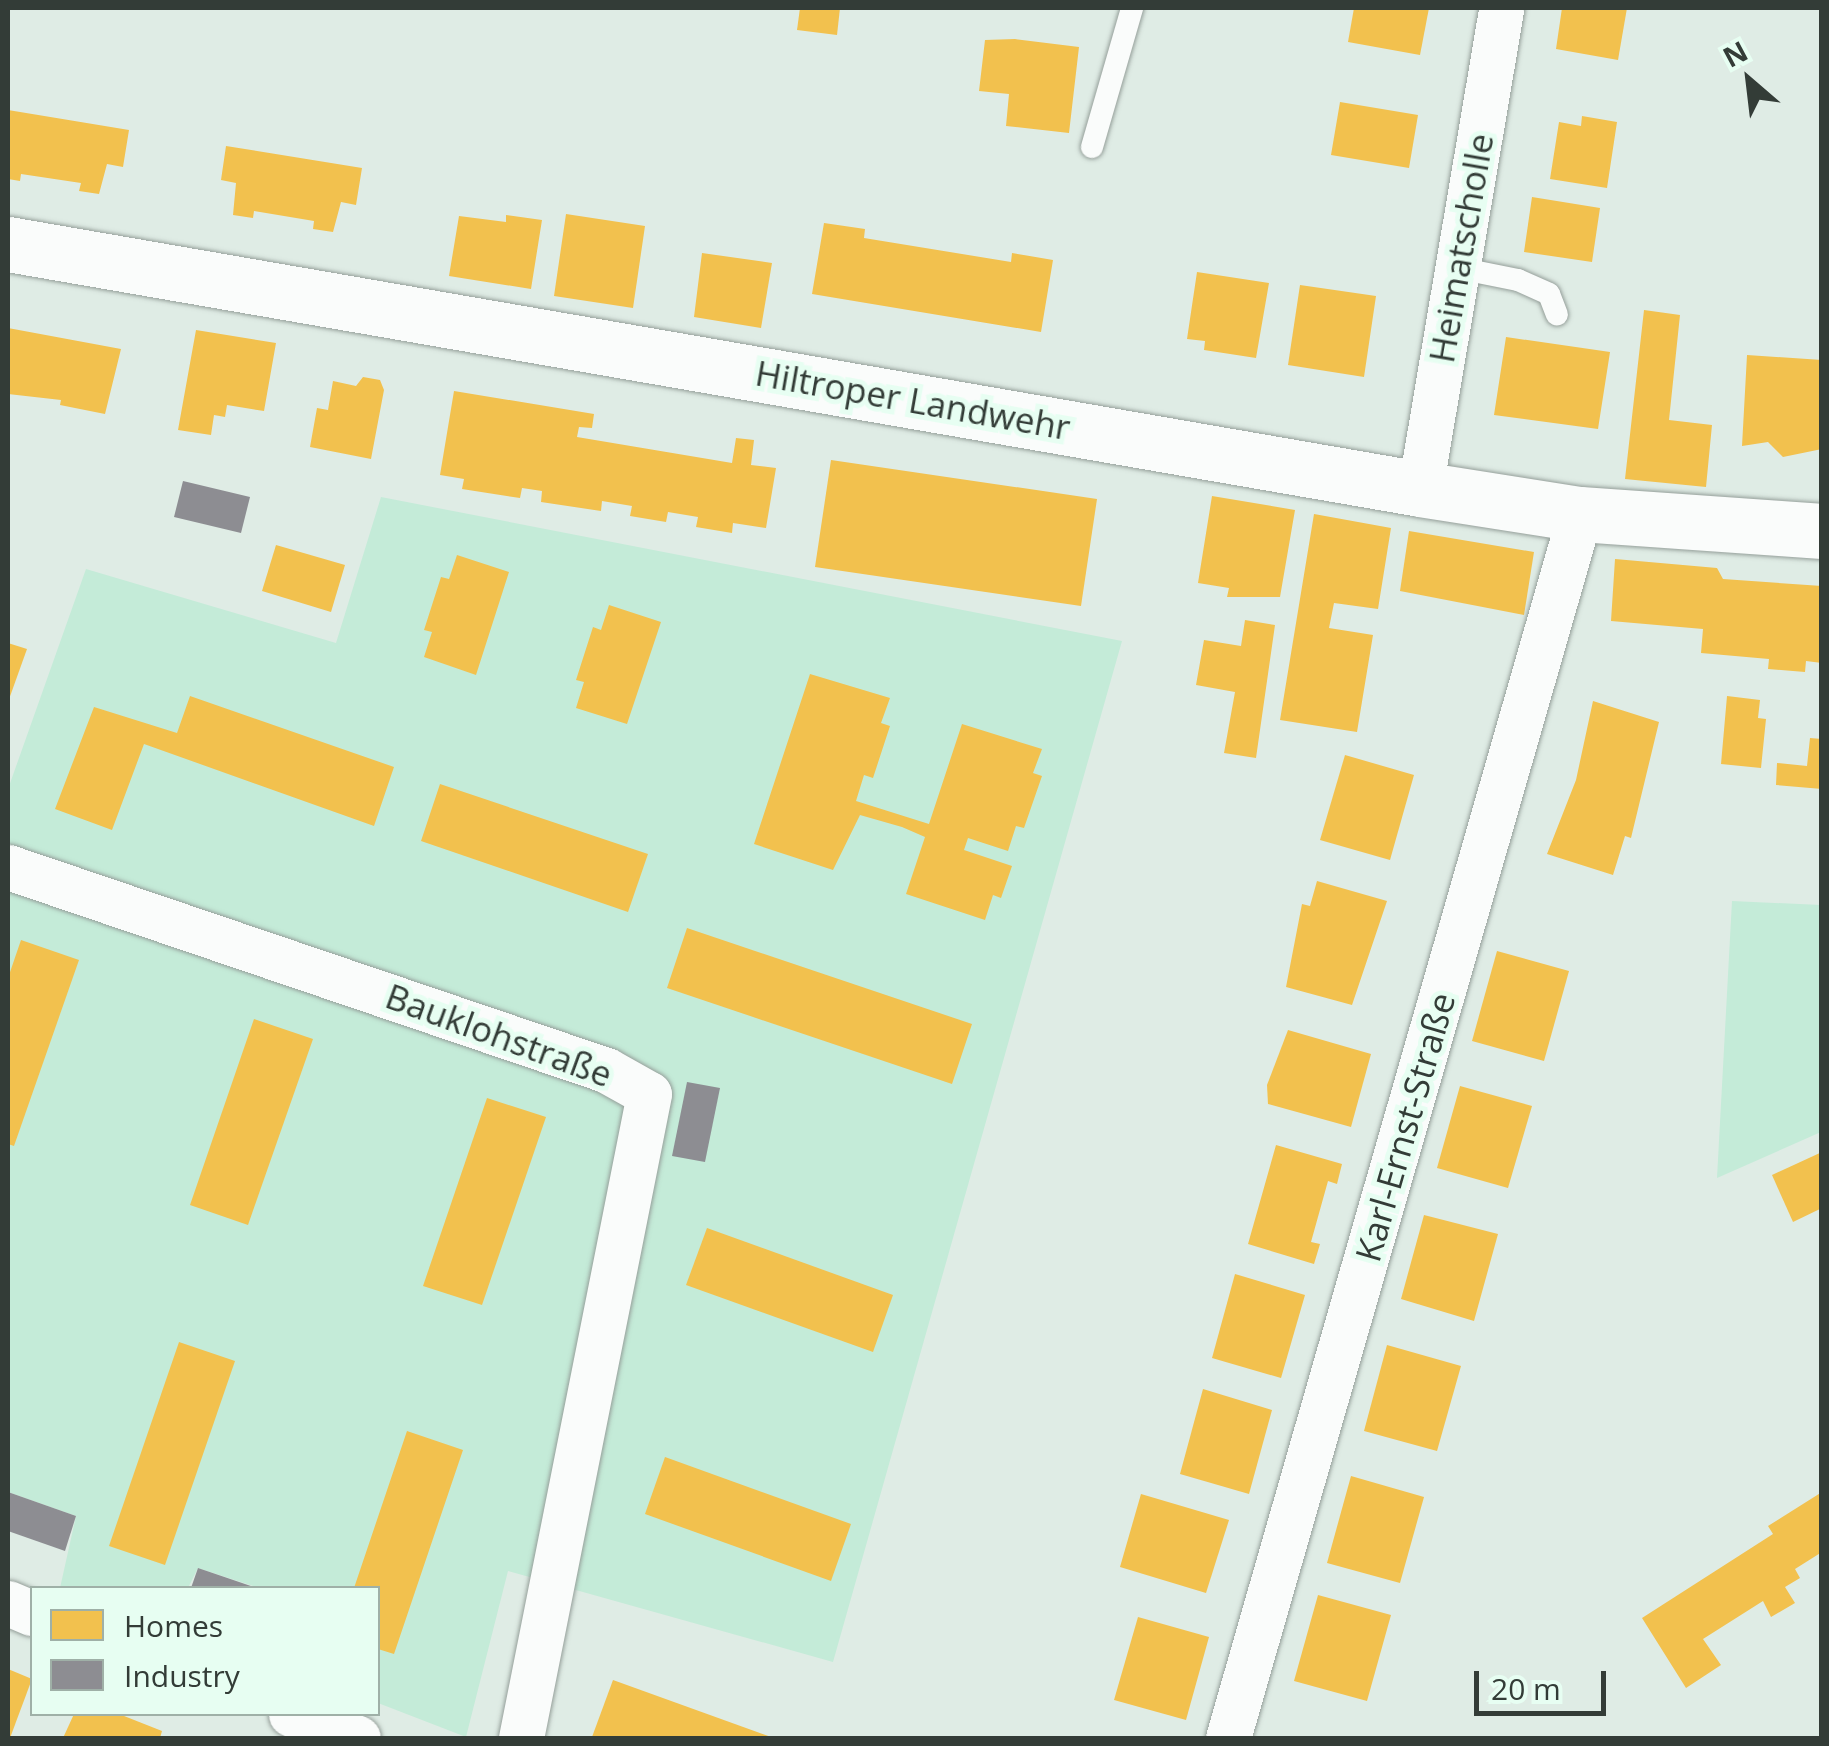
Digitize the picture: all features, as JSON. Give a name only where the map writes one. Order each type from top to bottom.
[{"type":"street","name":"Heimatscholle","points":[[1420,489],[1501,8]]},
{"type":"street","name":"Hiltroper Landwehr","points":[[8,244],[1420,489],[1580,514],[1822,531]]},
{"type":"street","name":"Karl-Ernst-Straße","points":[[1228,1738],[1580,514]]},
{"type":"street","name":"Bauklohstraße","points":[[8,866],[606,1070],[649,1094],[521,1738]]},
{"type":"street","points":[[297,1716],[358,1738]]},
{"type":"lane","points":[[1092,147],[1132,8]]},
{"type":"lane","points":[[1458,268],[1518,280],[1549,294],[1556,314]]},
{"type":"green space","points":[[381,497],[1122,641],[833,1662],[508,1571],[466,1737],[380,1704],[380,1586],[253,1586],[198,1568],[189,1586],[60,1586],[76,1516],[8,1492],[8,789],[86,569],[336,643]]},
{"type":"green space","points":[[1732,901],[1821,905],[1821,1132],[1717,1178]]},
{"type":"building: Homes","points":[[800,8],[840,8],[837,35],[797,30]]},
{"type":"building: Homes","points":[[1354,8],[1429,8],[1420,55],[1348,42]]},
{"type":"building: Homes","points":[[1562,8],[1627,8],[1618,60],[1556,49]]},
{"type":"building: Homes","points":[[1015,39],[1079,47],[1069,133],[1006,126],[1009,94],[979,91],[985,40]]},
{"type":"building: Homes","points":[[1340,102],[1418,115],[1409,168],[1331,155]]},
{"type":"building: Homes","points":[[8,110],[129,130],[123,167],[107,164],[99,194],[79,191],[81,183],[21,174],[20,181],[8,179]]},
{"type":"building: Homes","points":[[1582,116],[1617,122],[1607,188],[1550,179],[1559,122],[1581,126]]},
{"type":"building: Homes","points":[[226,146],[362,168],[356,205],[341,202],[333,232],[313,229],[314,221],[254,211],[253,218],[233,215],[236,183],[221,180]]},
{"type":"building: Homes","points":[[1532,197],[1600,208],[1592,262],[1524,252]]},
{"type":"building: Homes","points":[[566,214],[645,226],[633,308],[554,296]]},
{"type":"building: Homes","points":[[506,215],[542,220],[531,289],[449,276],[459,216],[506,222]]},
{"type":"building: Homes","points":[[824,223],[865,229],[864,238],[1011,262],[1012,253],[1053,260],[1041,332],[812,294]]},
{"type":"building: Homes","points":[[702,253],[772,263],[761,328],[694,317]]},
{"type":"building: Homes","points":[[1197,272],[1269,283],[1256,358],[1204,350],[1205,341],[1187,339]]},
{"type":"building: Homes","points":[[1300,285],[1376,296],[1364,377],[1288,365]]},
{"type":"building: Homes","points":[[1644,310],[1680,315],[1669,420],[1712,425],[1706,487],[1625,479]]},
{"type":"building: Homes","points":[[8,328],[121,349],[105,414],[60,405],[61,400],[8,394]]},
{"type":"building: Homes","points":[[196,330],[276,343],[264,411],[227,405],[225,417],[214,415],[211,435],[178,430]]},
{"type":"building: Homes","points":[[1506,337],[1610,352],[1598,429],[1494,415]]},
{"type":"building: Homes","points":[[1747,355],[1822,360],[1822,449],[1783,457],[1768,442],[1742,446]]},
{"type":"building: Homes","points":[[363,377],[380,380],[384,390],[371,459],[310,447],[317,408],[328,410],[333,381],[356,386]]},
{"type":"building: Homes","points":[[454,391],[594,414],[592,428],[579,427],[577,437],[732,463],[736,438],[754,440],[751,465],[776,468],[766,528],[733,523],[732,533],[696,527],[698,517],[668,512],[666,522],[630,516],[632,506],[602,501],[601,511],[541,502],[542,491],[522,488],[520,498],[462,489],[464,479],[440,475]]},
{"type":"building: Homes","points":[[831,460],[1097,499],[1081,606],[815,567]]},
{"type":"building: Homes","points":[[1212,496],[1295,510],[1280,597],[1227,597],[1229,588],[1198,583]]},
{"type":"building: Homes","points":[[1314,514],[1391,528],[1378,609],[1334,603],[1329,628],[1373,635],[1357,732],[1280,720]]},
{"type":"building: Homes","points":[[1409,531],[1534,552],[1524,615],[1400,591]]},
{"type":"building: Homes","points":[[276,545],[345,565],[331,612],[262,591]]},
{"type":"building: Homes","points":[[457,555],[509,572],[476,675],[424,657],[432,632],[424,630],[441,577],[449,579]]},
{"type":"building: Homes","points":[[1615,559],[1717,568],[1723,579],[1822,586],[1822,663],[1806,661],[1805,672],[1768,669],[1769,659],[1701,653],[1703,629],[1611,621]]},
{"type":"building: Homes","points":[[609,605],[661,622],[627,724],[576,708],[584,682],[576,680],[593,627],[601,630]]},
{"type":"building: Homes","points":[[1245,620],[1275,625],[1256,758],[1224,753],[1235,692],[1196,685],[1204,640],[1241,646]]},
{"type":"building: Homes","points":[[8,643],[27,649],[8,702]]},
{"type":"building: Homes","points":[[810,674],[890,698],[881,723],[890,726],[873,778],[864,775],[856,801],[929,824],[962,724],[1042,749],[1033,773],[1042,776],[1024,828],[1016,826],[1008,851],[968,838],[964,850],[1012,866],[1001,898],[993,895],[985,920],[906,894],[925,837],[902,827],[860,815],[833,870],[754,844]]},
{"type":"building: Homes","points":[[190,696],[394,767],[374,826],[144,744],[112,830],[55,809],[94,707],[177,733]]},
{"type":"building: Homes","points":[[1727,696],[1760,700],[1758,718],[1766,719],[1761,768],[1721,764]]},
{"type":"building: Homes","points":[[1593,701],[1659,722],[1631,838],[1625,836],[1613,875],[1547,854],[1576,780]]},
{"type":"building: Homes","points":[[1810,738],[1822,739],[1822,789],[1776,785],[1777,763],[1807,766]]},
{"type":"building: Homes","points":[[1345,755],[1414,775],[1390,860],[1320,840]]},
{"type":"building: Homes","points":[[440,784],[648,854],[628,912],[421,841]]},
{"type":"building: Homes","points":[[1317,881],[1387,901],[1352,1005],[1286,987],[1302,904],[1310,906]]},
{"type":"building: Homes","points":[[687,928],[972,1024],[952,1084],[667,988]]},
{"type":"building: Homes","points":[[21,940],[79,960],[14,1146],[8,1144],[8,978]]},
{"type":"building: Homes","points":[[1497,951],[1569,971],[1544,1061],[1472,1041]]},
{"type":"building: Homes","points":[[254,1019],[313,1039],[248,1225],[190,1205]]},
{"type":"building: Homes","points":[[1288,1030],[1371,1054],[1351,1127],[1268,1104],[1267,1085]]},
{"type":"building: Homes","points":[[1460,1086],[1532,1106],[1508,1188],[1437,1168]]},
{"type":"building: Homes","points":[[487,1098],[546,1117],[482,1305],[423,1286]]},
{"type":"building: Homes","points":[[1276,1145],[1342,1164],[1337,1184],[1328,1181],[1311,1242],[1320,1244],[1314,1264],[1248,1244]]},
{"type":"building: Homes","points":[[1822,1152],[1822,1208],[1793,1222],[1772,1175]]},
{"type":"building: Homes","points":[[1424,1215],[1498,1234],[1474,1321],[1401,1299]]},
{"type":"building: Homes","points":[[707,1228],[893,1295],[873,1352],[686,1285]]},
{"type":"building: Homes","points":[[1235,1274],[1305,1295],[1281,1378],[1212,1358]]},
{"type":"building: Homes","points":[[179,1342],[235,1361],[165,1565],[109,1546]]},
{"type":"building: Homes","points":[[1387,1345],[1461,1366],[1437,1451],[1364,1431]]},
{"type":"building: Homes","points":[[1203,1389],[1272,1410],[1249,1494],[1180,1474]]},
{"type":"building: Homes","points":[[407,1431],[463,1450],[394,1654],[380,1650],[380,1586],[355,1586]]},
{"type":"building: Homes","points":[[665,1457],[851,1524],[831,1581],[645,1514]]},
{"type":"building: Homes","points":[[1351,1476],[1424,1497],[1400,1583],[1327,1563]]},
{"type":"building: Homes","points":[[1822,1492],[1822,1552],[1795,1569],[1800,1578],[1785,1587],[1795,1603],[1771,1617],[1763,1601],[1703,1639],[1721,1665],[1686,1688],[1642,1618],[1773,1534],[1768,1526]]},
{"type":"building: Homes","points":[[1141,1494],[1229,1520],[1206,1593],[1120,1567]]},
{"type":"building: Homes","points":[[1318,1595],[1391,1615],[1367,1701],[1294,1681]]},
{"type":"building: Homes","points":[[1138,1617],[1209,1637],[1186,1720],[1114,1700]]},
{"type":"building: Homes","points":[[8,1669],[30,1678],[30,1684],[8,1738]]},
{"type":"building: Homes","points":[[613,1680],[774,1738],[592,1737]]},
{"type":"building: Homes","points":[[73,1716],[124,1716],[162,1731],[160,1738],[63,1738]]},
{"type":"building: Industry","points":[[183,481],[250,497],[241,533],[174,517]]},
{"type":"building: Industry","points":[[687,1082],[720,1088],[705,1162],[672,1156]]},
{"type":"building: Industry","points":[[8,1492],[76,1516],[65,1551],[8,1531]]},
{"type":"building: Industry","points":[[198,1568],[251,1586],[192,1586]]}]
